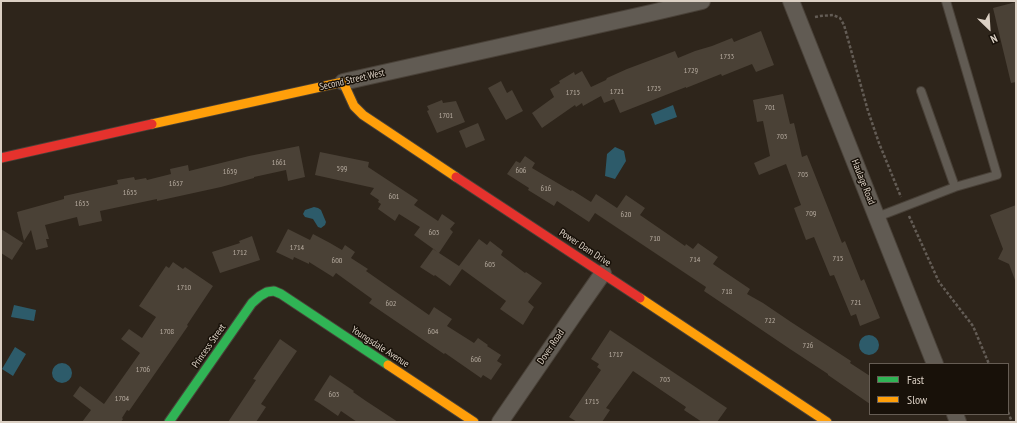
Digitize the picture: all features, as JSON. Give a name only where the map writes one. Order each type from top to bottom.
[{"type":"main road","name":"Second Street West","points":[[1,158],[343,82]]},
{"type":"main road","name":"Power Dam Drive","points":[[343,82],[354,106],[363,116],[603,273],[825,421]]},
{"type":"main road","name":"Princess Street","points":[[169,422],[252,303],[267,292],[274,291]]},
{"type":"main road","name":"Youngsdale Avenue","points":[[274,291],[281,294],[474,422]]},
{"type":"street","name":"Second Street West","points":[[343,82],[702,1]]},
{"type":"street","name":"Haulage Road","points":[[790,1],[935,363]]},
{"type":"street","name":"Dover Road","points":[[500,422],[603,273]]},
{"type":"lane","points":[[877,217],[955,187],[997,175],[946,1]]},
{"type":"lane","points":[[921,92],[955,187]]},
{"type":"path","points":[[799,22],[820,16],[833,15],[840,18],[844,25],[870,117],[905,206],[939,282],[973,326],[989,363]]},
{"type":"water","points":[[673,105],[677,117],[655,125],[651,114]]},
{"type":"water","points":[[615,147],[624,151],[626,161],[615,179],[605,176],[607,154]]},
{"type":"water","points":[[314,207],[321,210],[326,222],[321,228],[318,227],[313,219],[305,217],[303,214],[305,210]]},
{"type":"water","points":[[14,305],[36,310],[34,321],[11,317]]},
{"type":"water","points":[[869,335],[876,338],[879,345],[876,352],[869,355],[862,352],[859,345],[862,338]]},
{"type":"water","points":[[15,347],[26,354],[13,376],[2,369]]},
{"type":"water","points":[[62,363],[69,366],[72,373],[69,380],[62,383],[55,380],[52,373],[55,366]]},
{"type":"building","points":[[1016,2],[1016,82],[1011,83],[993,8]]},
{"type":"building","points":[[761,31],[774,65],[756,72],[752,64],[722,76],[721,74],[620,113],[614,99],[604,103],[601,96],[583,106],[582,103],[576,107],[575,105],[542,128],[532,113],[554,97],[550,89],[560,83],[559,81],[574,72],[575,75],[582,71],[591,87],[627,69],[675,51],[678,58],[732,38],[734,42]]},
{"type":"building","points":[[501,81],[507,93],[512,90],[523,111],[506,120],[488,88]]},
{"type":"building","points":[[783,94],[790,124],[794,123],[802,157],[807,155],[842,243],[845,241],[861,281],[864,279],[880,318],[860,326],[856,314],[851,316],[834,275],[830,276],[814,237],[806,240],[794,208],[801,205],[786,164],[759,175],[754,163],[770,156],[763,121],[757,122],[753,100]]},
{"type":"building","points":[[442,100],[443,103],[456,101],[465,122],[437,133],[427,111],[429,110],[427,106]]},
{"type":"building","points":[[478,123],[485,140],[466,148],[459,131]]},
{"type":"building","points":[[299,146],[305,177],[288,181],[286,170],[254,177],[221,187],[157,201],[157,199],[100,211],[102,221],[79,226],[77,217],[45,225],[49,239],[46,239],[48,247],[36,250],[31,230],[24,241],[17,212],[64,199],[64,196],[118,184],[117,180],[134,177],[135,180],[146,178],[147,180],[171,174],[170,169],[188,165],[189,171],[249,156]]},
{"type":"building","points":[[320,152],[369,162],[368,167],[418,200],[414,205],[438,221],[442,214],[455,223],[450,229],[453,232],[439,253],[414,235],[420,227],[399,214],[395,221],[378,209],[381,204],[378,202],[379,200],[370,194],[374,188],[315,175]]},
{"type":"building","points":[[525,156],[535,163],[532,168],[591,202],[596,194],[617,208],[626,195],[645,208],[640,215],[685,246],[686,244],[693,249],[698,243],[718,257],[713,264],[750,289],[747,294],[851,361],[850,363],[869,375],[869,403],[704,291],[706,287],[595,213],[589,222],[557,201],[554,206],[528,190],[529,188],[507,174],[516,161],[520,163]]},
{"type":"building","points":[[1016,205],[1015,280],[1009,264],[998,259],[1003,249],[990,215]]},
{"type":"building","points":[[1,229],[23,243],[12,260],[1,253]]},
{"type":"building","points":[[288,229],[310,240],[313,234],[342,250],[345,245],[355,252],[351,258],[368,269],[366,271],[429,315],[434,307],[452,319],[447,326],[474,343],[478,338],[501,355],[497,361],[502,364],[491,380],[483,375],[481,378],[369,303],[372,299],[336,273],[333,277],[309,262],[309,264],[294,257],[293,260],[276,252]]},
{"type":"building","points":[[252,236],[260,260],[220,273],[212,252],[240,243],[239,241]]},
{"type":"building","points":[[479,239],[487,245],[490,241],[503,251],[501,255],[525,273],[526,272],[542,283],[528,302],[534,307],[523,325],[500,309],[506,301],[462,269],[450,286],[435,275],[434,276],[420,267],[433,249],[459,266]]},
{"type":"building","points":[[173,262],[183,269],[185,267],[213,286],[187,325],[188,326],[129,411],[127,410],[121,422],[82,422],[91,410],[73,396],[80,386],[104,404],[140,353],[121,339],[129,329],[142,338],[156,317],[139,306],[166,266],[169,268]]},
{"type":"building","points":[[610,330],[727,408],[717,422],[702,422],[684,410],[686,407],[633,371],[606,408],[610,410],[602,422],[577,422],[569,417],[601,370],[597,367],[599,364],[591,359]]},
{"type":"building","points":[[280,339],[297,351],[261,404],[266,407],[256,422],[228,422],[256,380],[253,379]]},
{"type":"building","points":[[330,375],[398,422],[357,422],[341,411],[338,416],[314,400]]},
{"type":"traffic: fast","points":[[169,422],[252,303],[267,292],[274,291],[281,294],[388,365]]},
{"type":"traffic: slow","points":[[152,124],[343,82],[354,106],[363,115],[456,177]]},
{"type":"traffic: slow","points":[[640,298],[827,422]]},
{"type":"traffic: slow","points":[[388,365],[474,422]]},
{"type":"traffic: jam","points":[[1,158],[152,124]]},
{"type":"traffic: jam","points":[[456,177],[640,298]]}]
